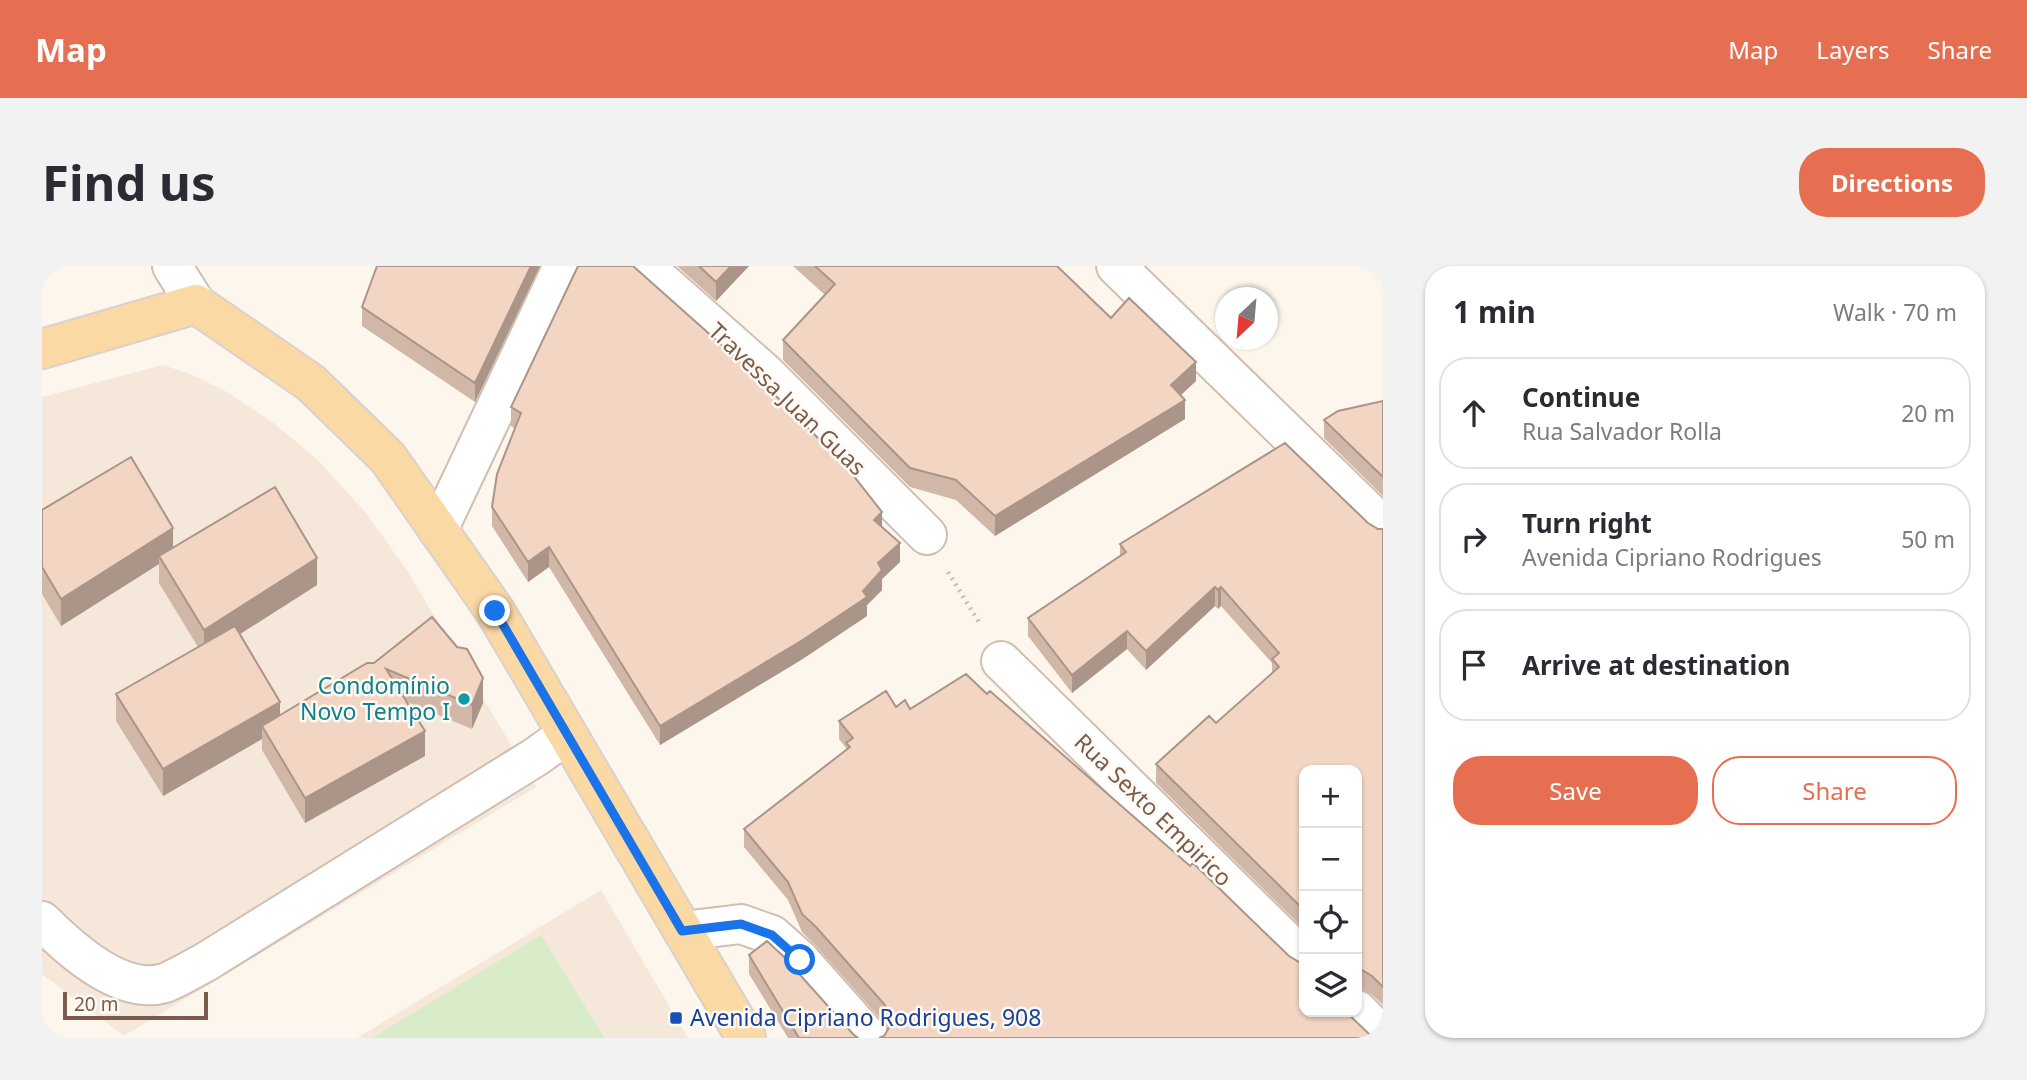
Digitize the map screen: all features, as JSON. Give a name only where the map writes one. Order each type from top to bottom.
[{"type":"main road","points":[[42,349],[196,304],[311,383],[388,458],[495,611],[746,1038]]},
{"type":"street","points":[[172,266],[196,304]]},
{"type":"street","points":[[196,304],[204,266]]},
{"type":"street","points":[[438,530],[564,266]]},
{"type":"street","name":"Travessa Juan Guas","points":[[644,266],[766,374],[927,535]]},
{"type":"street","points":[[1116,266],[1383,526]]},
{"type":"street","name":"Rua Sexto Empirico","points":[[1001,661],[1299,954]]},
{"type":"street","points":[[42,921],[60,939],[105,973],[135,984],[164,983],[204,963],[566,735]]},
{"type":"street","points":[[682,931],[741,924],[772,935],[800,960],[869,1038]]},
{"type":"street","points":[[1362,1015],[1383,1036]]},
{"type":"path","points":[[927,535],[1001,661]]},
{"type":"shaded area","points":[[163,365],[193,375],[227,392],[275,424],[318,460],[366,513],[408,572],[536,787],[124,1036],[42,974],[42,397]]},
{"type":"shaded area","points":[[601,890],[688,1038],[357,1038]]},
{"type":"green space","points":[[541,935],[605,1038],[372,1038]]},
{"type":"building","points":[[377,266],[531,266],[475,383],[362,307]]},
{"type":"building","points":[[578,266],[633,266],[751,371],[845,465],[882,512],[874,520],[900,543],[878,563],[882,570],[863,591],[867,597],[801,641],[660,726],[549,547],[528,562],[492,507],[497,474],[521,413],[511,407]]},
{"type":"building","points":[[699,266],[731,266],[716,282]]},
{"type":"building","points":[[815,266],[1057,266],[1111,318],[1129,298],[1196,362],[1171,385],[1185,400],[995,516],[956,480],[910,468],[783,340],[835,284]]},
{"type":"building","points":[[1383,401],[1383,477],[1324,420],[1338,411]]},
{"type":"building","points":[[1285,443],[1368,523],[1383,529],[1383,987],[1362,970],[1362,765],[1299,765],[1299,905],[1156,764],[1209,716],[1216,723],[1279,667],[1272,659],[1279,653],[1221,587],[1218,590],[1215,587],[1146,651],[1127,631],[1072,675],[1028,618],[1126,552],[1120,544]]},
{"type":"building","points":[[131,457],[173,528],[61,599],[42,567],[42,510]]},
{"type":"building","points":[[275,487],[317,558],[204,630],[159,556]]},
{"type":"building","points":[[432,617],[457,647],[467,649],[483,678],[472,705],[386,669],[425,731],[305,798],[262,726],[367,663],[374,663]]},
{"type":"building","points":[[235,626],[280,702],[163,769],[116,694]]},
{"type":"building","points":[[966,674],[987,694],[990,691],[1190,866],[1193,863],[1289,956],[1299,962],[1299,1017],[1351,1017],[1376,1038],[879,1038],[884,1036],[890,1026],[890,1015],[885,1005],[802,914],[788,882],[744,829],[850,747],[846,743],[853,738],[839,721],[886,691],[896,707],[905,700],[910,709]]},
{"type":"building","points":[[767,941],[858,1038],[799,1038],[749,955]]},
{"type":"place","name":"Condomínio Novo Tempo I","points":[[464,699]]},
{"type":"place","name":"Avenida Cipriano Rodrigues, 908","points":[[676,1018]]},
{"type":"route","points":[[495,611],[682,931],[741,924],[772,935],[800,960]]}]
